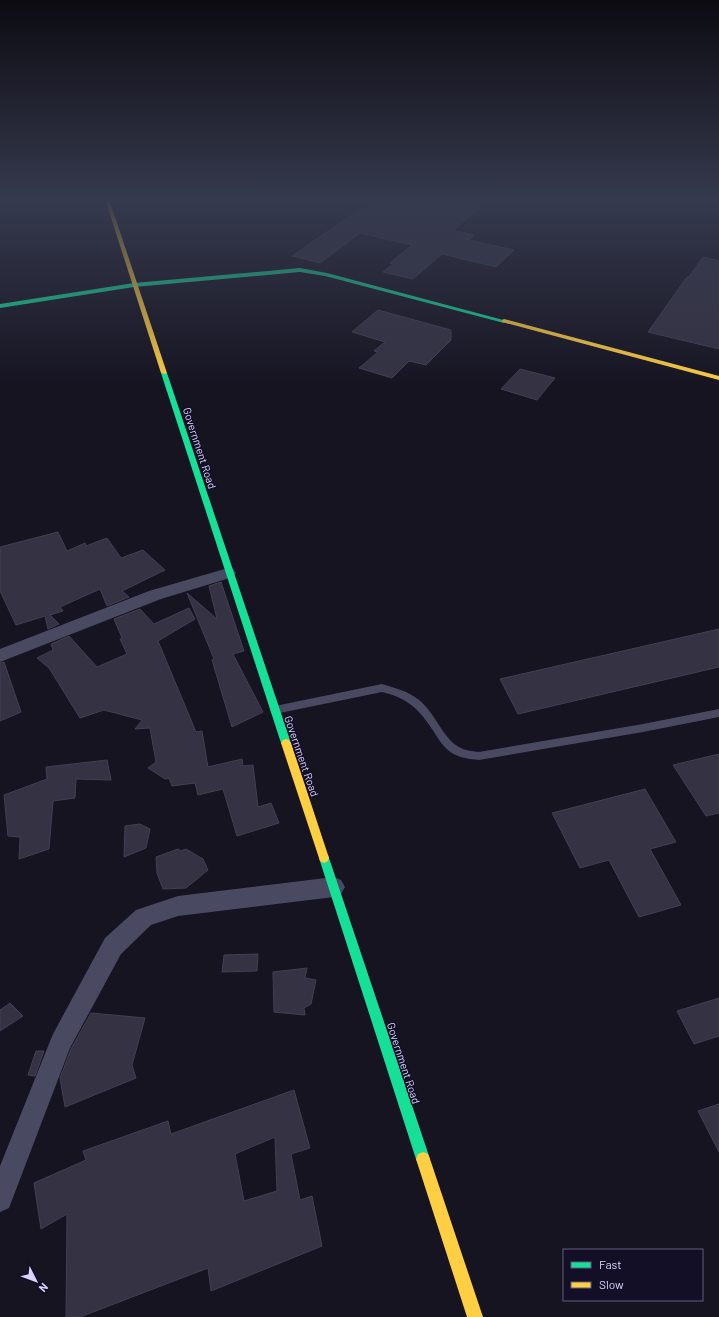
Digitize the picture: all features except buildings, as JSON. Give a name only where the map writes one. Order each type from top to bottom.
[{"type":"street","name":"Government Road","points":[[127,263],[228,573],[334,887],[475,1317]]},
{"type":"street","points":[[0,306],[134,285],[300,270],[319,273],[719,378]]},
{"type":"street","points":[[0,656],[155,595],[228,573]]},
{"type":"street","points":[[0,1199],[61,1042],[113,946],[144,917],[178,906],[334,887]]},
{"type":"lane","points":[[274,711],[382,688],[396,690],[408,695],[418,702],[450,746],[464,753],[479,756],[719,713]]},
{"type":"traffic: fast","points":[[0,306],[134,285],[300,270],[325,274],[504,321]]},
{"type":"traffic: fast","points":[[164,373],[286,743]]},
{"type":"traffic: fast","points":[[324,858],[423,1159]]},
{"type":"traffic: slow","points":[[128,263],[164,373]]},
{"type":"traffic: slow","points":[[504,321],[719,378]]},
{"type":"traffic: slow","points":[[286,743],[324,858]]},
{"type":"traffic: slow","points":[[423,1159],[475,1317]]}]
